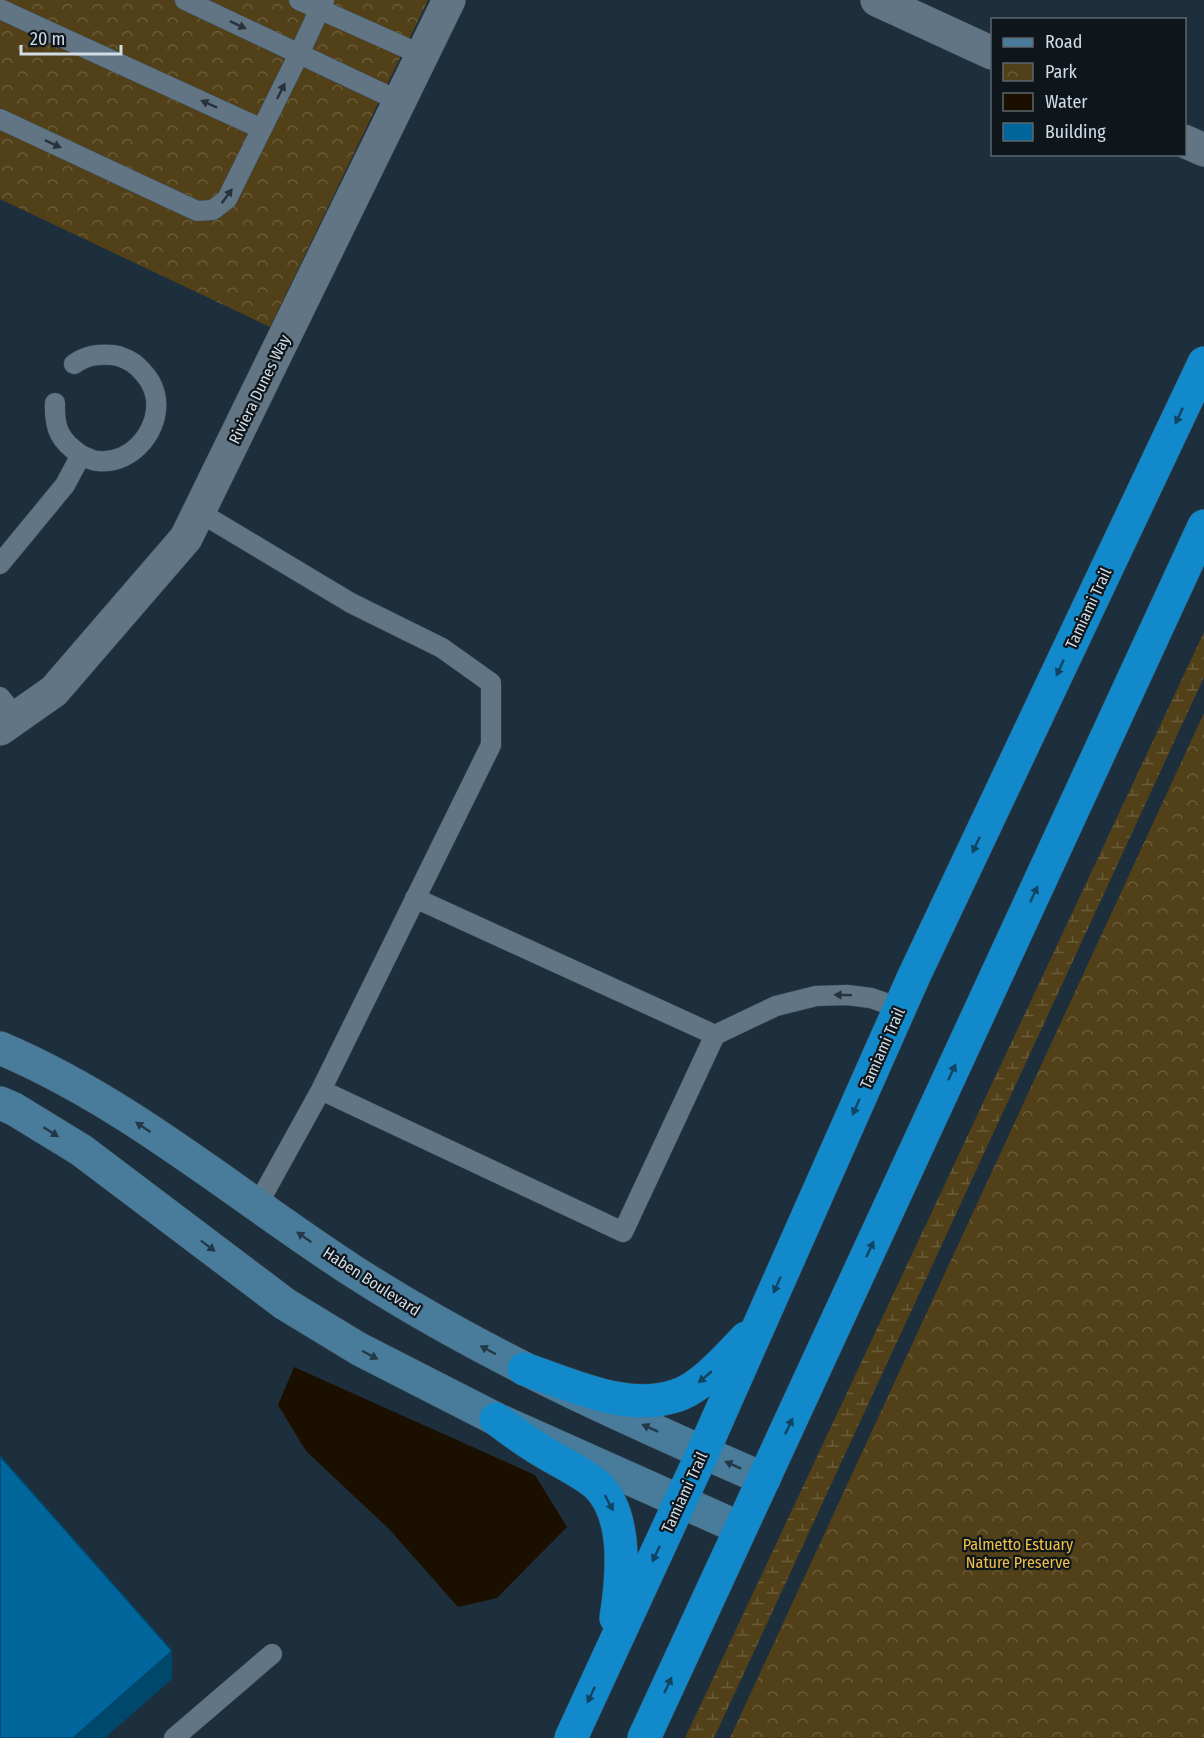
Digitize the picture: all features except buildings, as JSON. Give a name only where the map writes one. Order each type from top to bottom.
[{"type":"highway","name":"Tamiami Trail","points":[[571,1738],[681,1501],[900,1008],[1204,363]]},
{"type":"highway","points":[[644,1738],[1204,526]]},
{"type":"highway","points":[[524,1369],[602,1394],[641,1402],[676,1396],[693,1387],[727,1359],[761,1321]]},
{"type":"highway","points":[[496,1419],[532,1445],[597,1485],[610,1501],[616,1521],[622,1576],[610,1653]]},
{"type":"street","name":"Riviera Dunes Way","points":[[6,715],[54,690],[186,538],[449,0]]},
{"type":"street","points":[[877,0],[991,52]]},
{"type":"street","points":[[1186,141],[1204,150]]},
{"type":"street","name":"Haben Boulevard","points":[[0,1048],[33,1062],[124,1115],[354,1271],[422,1314],[596,1405],[764,1479]]},
{"type":"street","points":[[0,1103],[14,1108],[81,1150],[285,1304],[359,1349],[496,1419],[740,1528]]},
{"type":"lane","points":[[185,0],[399,101]]},
{"type":"lane","points":[[299,0],[322,5],[422,55]]},
{"type":"lane","points":[[0,119],[197,211],[213,210],[227,199],[322,5]]},
{"type":"lane","points":[[0,9],[262,129]]},
{"type":"lane","points":[[55,403],[54,418],[58,433],[68,446],[81,455],[97,461],[116,460],[130,454],[143,443],[151,428],[156,411],[155,395],[149,378],[135,364],[118,356],[99,354],[84,357],[74,364]]},
{"type":"lane","points":[[0,564],[65,485],[81,455]]},
{"type":"lane","points":[[199,512],[351,603],[442,648],[491,683],[490,745],[321,1090],[258,1204]]},
{"type":"lane","points":[[415,898],[715,1035]]},
{"type":"lane","points":[[321,1090],[623,1232],[715,1035],[776,1006],[816,996],[847,995],[871,998],[900,1008]]},
{"type":"lane","points":[[174,1738],[272,1653]]},
{"type":"green space","points":[[0,0],[428,0],[270,327],[0,199]]},
{"type":"green space","points":[[1204,632],[1204,677],[714,1738],[685,1738]]},
{"type":"green space","name":"Palmetto Estuary Nature Preserve","points":[[1204,713],[1204,1738],[730,1738]]},
{"type":"water","points":[[294,1367],[535,1475],[567,1527],[497,1598],[458,1607],[389,1529],[306,1451],[278,1405]]}]
